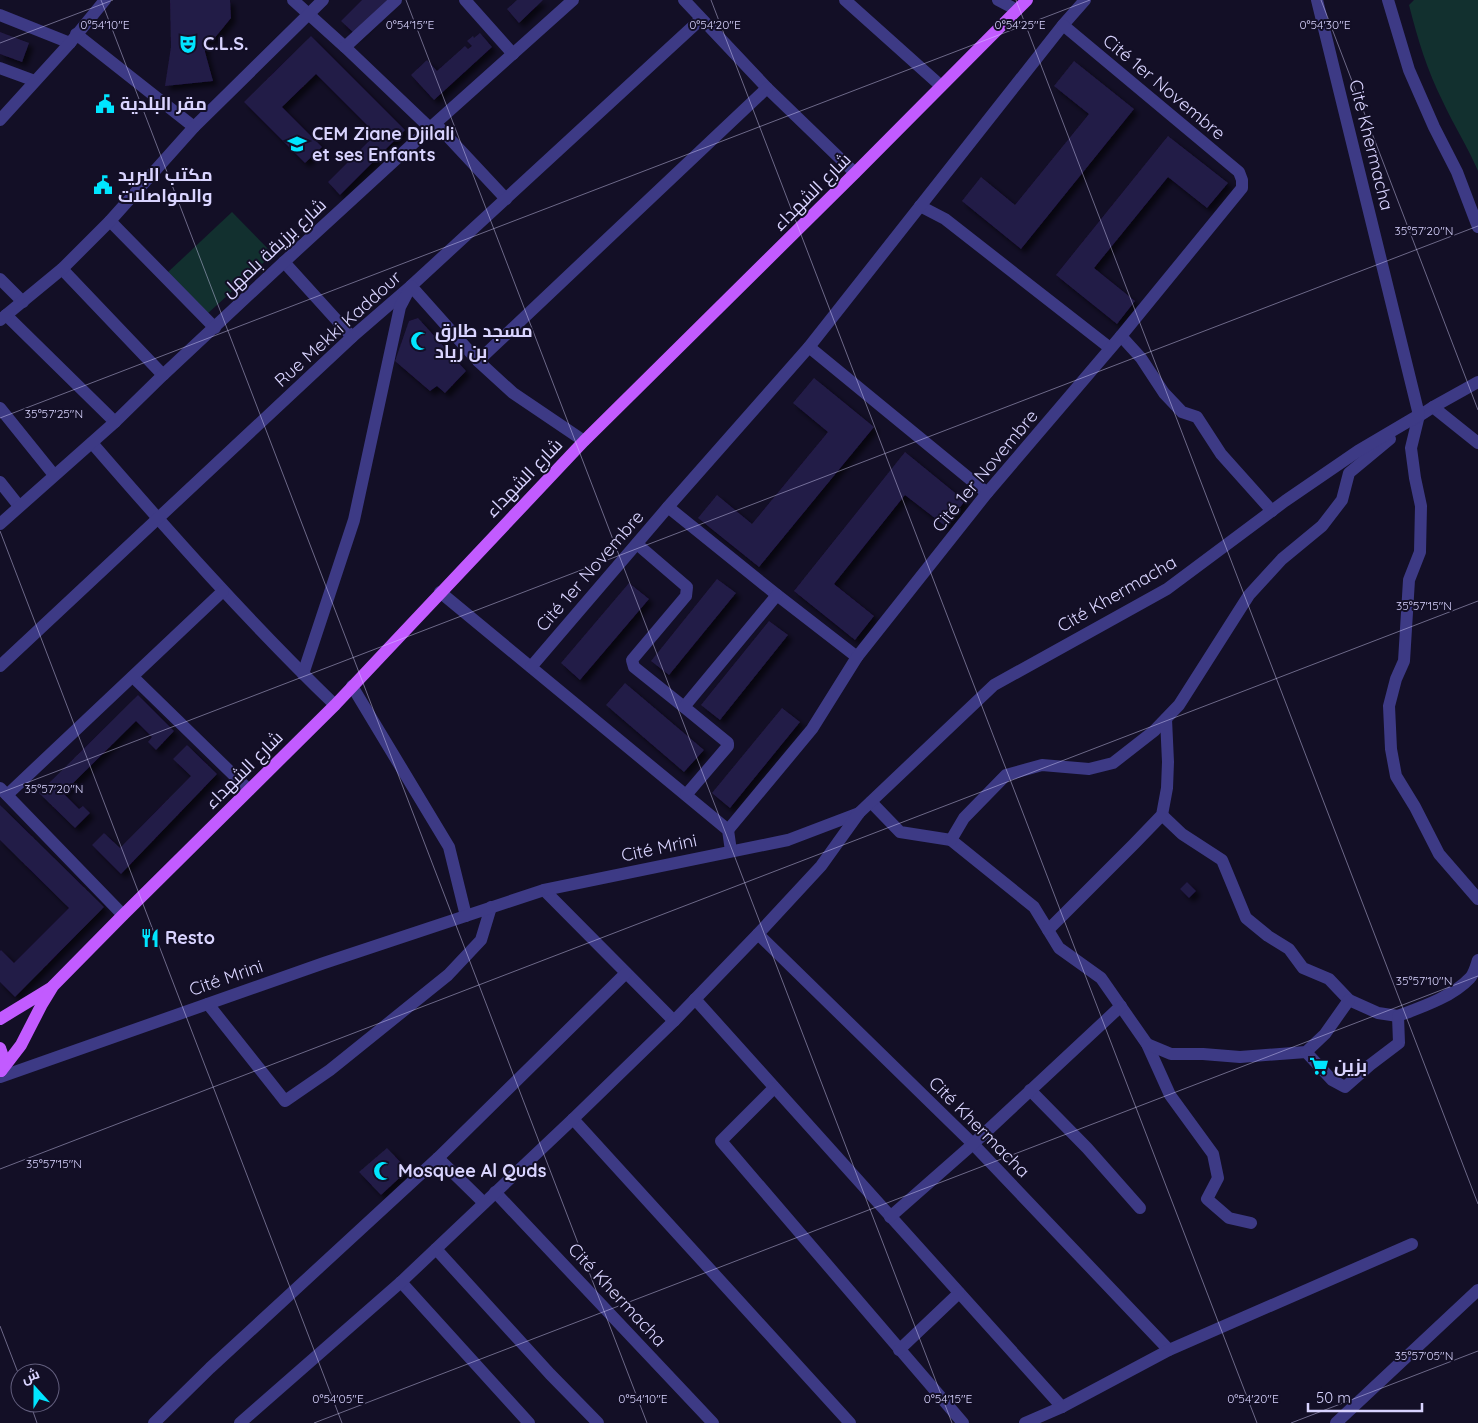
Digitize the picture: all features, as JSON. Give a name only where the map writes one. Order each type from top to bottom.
[{"type":"main road","name":"شارع الشهداء","points":[[53,986],[335,705],[584,441],[1027,0]]},
{"type":"main road","points":[[0,1019],[53,986]]},
{"type":"main road","points":[[0,1074],[21,1046],[53,986]]},
{"type":"main road","points":[[0,1048],[3,1057],[0,1074]]},
{"type":"street","points":[[0,120],[105,0]]},
{"type":"street","points":[[292,0],[310,14],[433,126],[506,199]]},
{"type":"street","points":[[115,422],[3,317],[62,268],[110,221],[194,127],[323,0]]},
{"type":"street","points":[[345,47],[396,0]]},
{"type":"street","points":[[464,0],[513,54]]},
{"type":"street","name":"شارع برزيقة بلمهل","points":[[0,524],[115,422],[284,262],[573,0]]},
{"type":"street","points":[[684,0],[766,88],[855,173]]},
{"type":"street","points":[[845,0],[941,86]]},
{"type":"street","points":[[998,0],[1017,10]]},
{"type":"street","points":[[1063,25],[1085,0]]},
{"type":"street","name":"Cité Khermacha","points":[[1317,0],[1419,415],[1411,448],[1415,478],[1422,506],[1420,552],[1409,580],[1404,661],[1396,679],[1390,706],[1391,749],[1396,776],[1416,807],[1439,854],[1478,899]]},
{"type":"street","points":[[1388,0],[1409,70],[1434,127],[1457,172],[1478,227]]},
{"type":"street","points":[[0,15],[73,38],[194,127]]},
{"type":"street","name":"Rue Mekki Kaddour","points":[[0,666],[352,337],[411,286],[701,19]]},
{"type":"street","name":"Cité 1er Novembre","points":[[531,667],[668,507],[809,347],[1063,25],[1240,172],[1242,188],[1121,336],[987,494],[857,657],[812,729],[728,830]]},
{"type":"street","points":[[0,68],[35,81]]},
{"type":"street","points":[[478,361],[766,88]]},
{"type":"street","points":[[920,206],[945,219],[1110,348]]},
{"type":"street","points":[[110,221],[215,328]]},
{"type":"street","points":[[284,262],[352,337]]},
{"type":"street","points":[[62,268],[163,375]]},
{"type":"street","points":[[0,279],[22,302]]},
{"type":"street","points":[[303,674],[354,520],[400,307],[411,286],[478,361],[513,393],[584,441]]},
{"type":"street","points":[[1121,336],[1141,358],[1164,394],[1182,412],[1197,417],[1221,454],[1272,511]]},
{"type":"street","points":[[809,347],[987,494]]},
{"type":"street","points":[[951,840],[964,818],[1006,775],[1042,765],[1089,769],[1113,763],[1154,731],[1179,706],[1249,595],[1282,559],[1322,526],[1342,500],[1349,473],[1419,415],[1478,382]]},
{"type":"street","points":[[1433,407],[1478,443]]},
{"type":"street","points":[[0,408],[54,475]]},
{"type":"street","name":"Cité Khermacha","points":[[240,1423],[401,1282],[674,1021],[821,866],[859,813],[994,685],[1167,589],[1272,511],[1358,451],[1419,415]]},
{"type":"street","points":[[92,443],[223,591],[335,705]]},
{"type":"street","points":[[0,482],[19,506]]},
{"type":"street","points":[[668,507],[857,657]]},
{"type":"street","points":[[636,544],[687,587],[688,592],[632,660],[632,664],[728,743],[728,746],[686,795]]},
{"type":"street","points":[[123,915],[4,792],[133,677],[223,591]]},
{"type":"street","points":[[440,592],[728,830],[731,852]]},
{"type":"street","points":[[684,707],[777,595]]},
{"type":"street","points":[[133,677],[249,790]]},
{"type":"street","points":[[352,686],[449,847],[466,916]]},
{"type":"street","points":[[1048,930],[1162,815],[1167,788],[1166,719]]},
{"type":"street","points":[[871,802],[900,832],[951,840],[1034,908],[1059,948],[1101,978],[1147,1044],[1170,1095],[1213,1154],[1218,1178],[1207,1199],[1229,1218],[1251,1223]]},
{"type":"street","name":"Cité Mrini","points":[[0,1074],[544,890],[788,840],[859,813]]},
{"type":"street","points":[[1162,815],[1182,834],[1222,860],[1246,918],[1268,936],[1289,949],[1303,968],[1329,979],[1349,1000],[1378,1013],[1398,1016],[1422,1008],[1450,993],[1471,977],[1478,960]]},
{"type":"street","points":[[544,890],[674,1021]]},
{"type":"street","points":[[208,1004],[285,1101],[330,1070],[448,976],[481,940],[491,908]]},
{"type":"street","name":"Cité Khermacha","points":[[758,934],[973,1144],[1169,1350]]},
{"type":"street","points":[[154,1423],[210,1368],[438,1158],[626,973]]},
{"type":"street","points":[[695,999],[1062,1407]]},
{"type":"street","points":[[1147,1044],[1171,1054],[1240,1057],[1306,1052],[1325,1034],[1349,1000]]},
{"type":"street","points":[[890,1217],[973,1144],[1121,1006]]},
{"type":"street","points":[[1306,1052],[1332,1080],[1345,1087],[1399,1043],[1398,1016]]},
{"type":"street","points":[[774,1088],[721,1141],[963,1423]]},
{"type":"street","points":[[1030,1090],[1087,1148],[1140,1208]]},
{"type":"street","points":[[573,1119],[850,1423]]},
{"type":"street","points":[[438,1158],[484,1203]]},
{"type":"street","name":"Cité Khermacha","points":[[495,1192],[713,1423]]},
{"type":"street","points":[[1025,1423],[1062,1407],[1169,1350],[1412,1244]]},
{"type":"street","points":[[436,1249],[550,1374],[598,1423]]},
{"type":"street","points":[[401,1282],[529,1423]]},
{"type":"street","points":[[1336,1423],[1478,1290]]},
{"type":"street","points":[[899,1350],[959,1293]]},
{"type":"green space","points":[[1414,0],[1478,0],[1478,171],[1437,90],[1419,43],[1409,5]]},
{"type":"green space","points":[[232,212],[273,254],[206,315],[167,273]]},
{"type":"building","name":"C.L.S.","points":[[170,0],[230,0],[231,18],[213,40],[206,39],[205,52],[213,81],[165,86],[171,47]]},
{"type":"building","points":[[362,0],[390,0],[356,35],[341,21]]},
{"type":"building","points":[[517,0],[543,0],[519,23],[507,9]]},
{"type":"building","points":[[0,32],[29,43],[22,62],[0,54]]},
{"type":"building","points":[[480,33],[492,47],[434,100],[411,75],[427,60],[437,71],[465,46],[468,49],[472,46],[467,41]]},
{"type":"building","points":[[311,36],[405,130],[340,195],[328,182],[376,134],[316,74],[282,107],[322,147],[305,163],[244,102]]},
{"type":"building","points":[[1074,61],[1134,109],[1021,249],[962,201],[981,177],[1015,205],[1089,114],[1054,86]]},
{"type":"building","points":[[1168,136],[1228,183],[1207,208],[1168,177],[1094,268],[1135,301],[1117,324],[1056,275]]},
{"type":"building","name":"مسجد طارق بن زياد","points":[[418,318],[466,371],[445,393],[437,386],[430,391],[395,361],[409,321]]},
{"type":"building","points":[[814,378],[874,427],[759,567],[698,518],[717,495],[752,524],[828,432],[793,403]]},
{"type":"building","points":[[905,452],[965,501],[945,526],[905,495],[834,584],[874,616],[855,640],[794,591]]},
{"type":"building","points":[[717,579],[736,593],[669,675],[651,661]]},
{"type":"building","points":[[629,583],[649,599],[580,680],[561,663]]},
{"type":"building","points":[[769,621],[788,635],[720,720],[701,705]]},
{"type":"building","points":[[625,683],[704,750],[684,772],[606,705]]},
{"type":"building","points":[[138,695],[174,731],[156,750],[148,742],[152,737],[136,721],[63,793],[79,809],[83,806],[90,813],[75,828],[39,793]]},
{"type":"building","points":[[782,708],[800,722],[730,808],[712,793]]},
{"type":"building","points":[[187,745],[217,774],[121,874],[92,845],[104,833],[120,848],[191,776],[173,759]]},
{"type":"building","points":[[0,805],[104,907],[15,997],[0,982],[0,951],[14,963],[69,908],[0,840]]},
{"type":"building","points":[[1187,882],[1196,891],[1189,898],[1180,889]]},
{"type":"building","name":"Mosquee Al Quds","points":[[387,1148],[408,1170],[381,1195],[359,1172]]},
{"type":"place","name":"C.L.S.","points":[[188,44]]},
{"type":"place","name":"مقر البلدية","points":[[105,104]]},
{"type":"place","name":"CEM Ziane Djilali et ses Enfants","points":[[297,144]]},
{"type":"place","name":"مكتب البريد والمواصلات","points":[[103,185]]},
{"type":"place","name":"مسجد طارق بن زياد","points":[[420,341]]},
{"type":"place","name":"Resto","points":[[150,938]]},
{"type":"place","name":"بزين","points":[[1319,1066]]},
{"type":"place","name":"Mosquee Al Quds","points":[[383,1171]]}]
